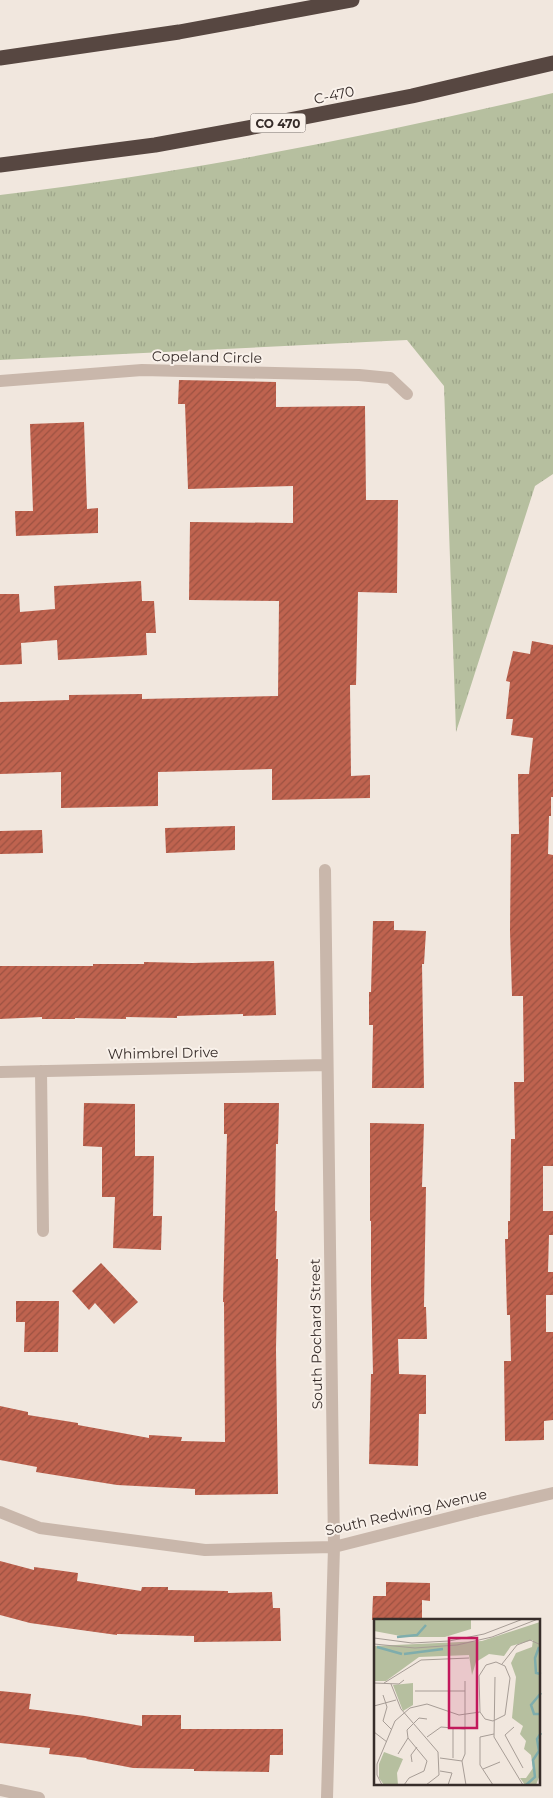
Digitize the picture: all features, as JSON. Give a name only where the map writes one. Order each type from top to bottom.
[{"type":"highway","points":[[0,58],[179,32],[352,0]]},
{"type":"highway","name":"C-470","points":[[0,165],[155,145],[240,130],[412,96],[553,63]]},
{"type":"street","name":"Copeland Circle","points":[[0,381],[142,370],[359,375],[390,378],[407,394]]},
{"type":"street","name":"South Pochard Street","points":[[325,870],[326,1065],[334,1547],[327,1798]]},
{"type":"street","name":"Whimbrel Drive","points":[[0,1072],[326,1065]]},
{"type":"street","points":[[41,1071],[43,1231]]},
{"type":"street","name":"South Redwing Avenue","points":[[0,1512],[40,1528],[205,1550],[334,1547],[553,1493]]},
{"type":"street","points":[[0,1790],[39,1798]]},
{"type":"green space","points":[[553,93],[553,474],[535,486],[456,732],[444,386],[407,340],[0,360],[0,195],[139,176],[278,152],[416,124]]},
{"type":"building","points":[[179,380],[276,382],[276,407],[365,406],[366,500],[398,500],[397,593],[358,592],[356,685],[350,685],[351,776],[370,775],[370,798],[272,800],[272,769],[158,772],[158,806],[61,808],[61,772],[0,774],[0,702],[69,700],[69,695],[142,694],[142,699],[278,696],[279,601],[189,600],[190,522],[293,523],[293,486],[188,489],[185,404],[178,404]]},
{"type":"building","points":[[84,422],[87,509],[98,508],[98,533],[16,536],[15,511],[33,511],[30,424]]},
{"type":"building","points":[[141,581],[142,601],[154,601],[156,633],[146,633],[147,655],[58,660],[57,640],[21,643],[22,664],[0,665],[0,594],[19,594],[20,612],[55,609],[54,586]]},
{"type":"building","points":[[532,641],[553,645],[553,797],[551,797],[551,816],[549,816],[548,854],[553,855],[553,1166],[543,1166],[543,1211],[553,1211],[553,1235],[549,1235],[548,1272],[553,1272],[553,1295],[546,1295],[546,1332],[553,1332],[553,1420],[544,1421],[544,1440],[505,1441],[504,1361],[511,1361],[510,1315],[507,1315],[505,1239],[508,1239],[508,1221],[510,1221],[511,1139],[515,1139],[514,1082],[524,1082],[523,996],[512,996],[510,931],[511,834],[519,834],[518,774],[529,774],[533,738],[511,735],[513,719],[506,719],[510,682],[506,681],[513,651],[530,654]]},
{"type":"building","points":[[235,826],[235,850],[166,853],[165,828]]},
{"type":"building","points":[[42,830],[43,853],[0,854],[0,831]]},
{"type":"building","points":[[373,921],[394,921],[394,930],[426,931],[424,964],[422,964],[424,1088],[372,1088],[373,1025],[369,1025],[369,992],[371,992]]},
{"type":"building","points":[[274,961],[276,1015],[177,1016],[177,1018],[126,1017],[126,1019],[42,1019],[42,1017],[0,1019],[0,966],[93,966],[93,964],[144,964],[144,962]]},
{"type":"building","points":[[84,1103],[135,1104],[135,1156],[154,1156],[153,1216],[162,1216],[161,1250],[113,1248],[115,1197],[102,1197],[102,1147],[83,1146]]},
{"type":"building","points":[[224,1103],[279,1103],[275,1211],[277,1211],[276,1259],[278,1259],[276,1349],[278,1494],[195,1495],[195,1489],[117,1485],[36,1472],[37,1467],[0,1460],[0,1406],[28,1412],[28,1415],[149,1438],[149,1435],[182,1437],[181,1441],[225,1442],[223,1302],[227,1134],[224,1134]]},
{"type":"building","points":[[370,1123],[424,1124],[422,1187],[426,1187],[424,1307],[426,1307],[427,1339],[398,1339],[399,1374],[426,1375],[426,1414],[419,1414],[418,1466],[369,1464],[371,1374],[373,1374]]},
{"type":"building","points":[[101,1263],[138,1302],[114,1324],[95,1303],[89,1310],[72,1291]]},
{"type":"building","points":[[16,1301],[59,1301],[58,1352],[24,1352],[25,1322],[16,1322]]},
{"type":"building","points":[[0,1561],[34,1570],[34,1567],[78,1573],[77,1581],[141,1591],[142,1587],[168,1587],[168,1590],[228,1591],[228,1593],[272,1592],[273,1608],[280,1608],[281,1641],[194,1642],[194,1636],[117,1635],[30,1623],[0,1615]]},
{"type":"building","points":[[386,1582],[430,1583],[430,1601],[422,1600],[422,1619],[372,1620],[373,1596],[386,1596]]},
{"type":"building","points":[[0,1691],[31,1694],[29,1709],[142,1726],[142,1715],[181,1715],[181,1729],[283,1729],[283,1755],[270,1755],[269,1772],[194,1771],[194,1769],[133,1768],[87,1758],[49,1754],[50,1748],[0,1743]]}]
